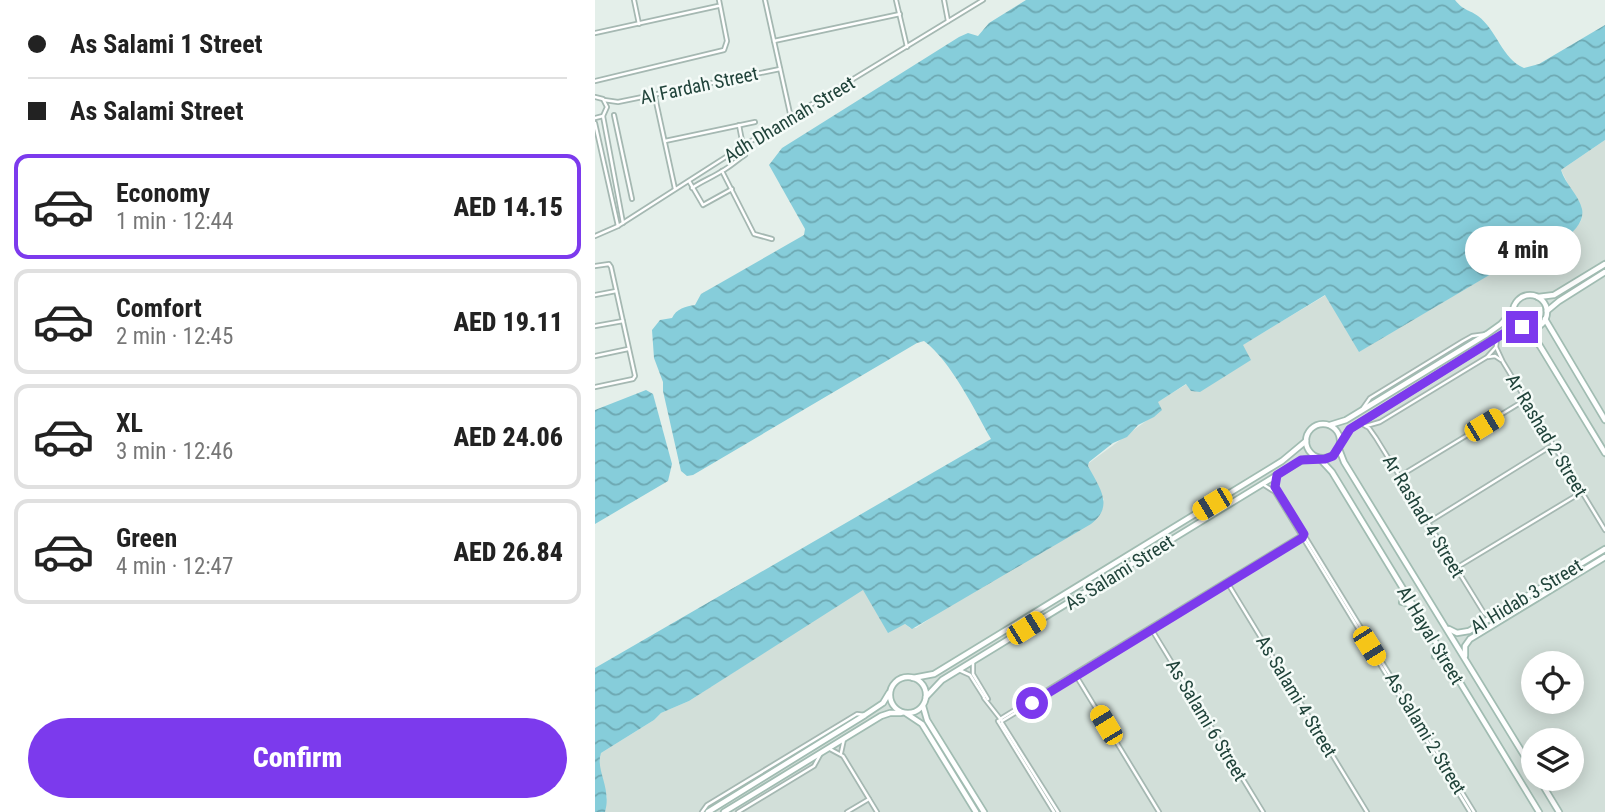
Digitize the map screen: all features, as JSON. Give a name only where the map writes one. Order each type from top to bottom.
[{"type":"street","points":[[634,0],[639,23]]},
{"type":"street","points":[[595,81],[724,50],[727,41],[719,0]]},
{"type":"street","points":[[765,0],[791,118]]},
{"type":"street","points":[[896,0],[907,47]]},
{"type":"street","points":[[944,0],[949,21]]},
{"type":"street","name":"Adh Dhannah Street","points":[[595,236],[623,223],[743,146],[983,0]]},
{"type":"street","points":[[595,32],[720,6]]},
{"type":"street","points":[[774,41],[899,14]]},
{"type":"street","name":"Al Fardah Street","points":[[607,107],[618,102],[780,69]]},
{"type":"street","points":[[595,76],[602,78]]},
{"type":"street","points":[[595,92],[596,97]]},
{"type":"street","points":[[655,95],[675,189]]},
{"type":"street","name":"Al Fardah Street","points":[[596,97],[618,102]]},
{"type":"street","points":[[604,100],[607,107],[603,116],[623,223]]},
{"type":"street","points":[[614,115],[632,199]]},
{"type":"street","points":[[595,118],[603,116]]},
{"type":"street","points":[[664,141],[755,121]]},
{"type":"street","points":[[595,123],[618,226]]},
{"type":"street","points":[[739,125],[743,146]]},
{"type":"street","points":[[608,148],[620,145]]},
{"type":"street","points":[[692,188],[745,155]]},
{"type":"street","points":[[721,160],[722,171],[754,234],[772,239]]},
{"type":"street","points":[[713,165],[722,171]]},
{"type":"street","points":[[689,181],[704,205],[732,189]]},
{"type":"street","points":[[1605,264],[1554,295],[1523,296],[1501,324],[1487,334],[1346,420],[1313,427],[1306,441],[1308,450],[1319,458],[1333,456],[1350,429],[1510,330],[1536,328],[1559,301],[1605,272]]},
{"type":"street","points":[[595,266],[610,265],[635,376],[633,379],[595,387]]},
{"type":"street","points":[[595,295],[616,291]]},
{"type":"street","points":[[1537,297],[1544,303],[1547,312]]},
{"type":"street","points":[[1513,311],[1515,321],[1540,346],[1605,453]]},
{"type":"street","points":[[1545,319],[1605,420]]},
{"type":"street","points":[[595,326],[623,321]]},
{"type":"street","name":"Ar Rashad 2 Street","points":[[1496,338],[1496,347],[1503,362],[1605,530]]},
{"type":"street","points":[[1366,426],[1380,422],[1487,357],[1496,347]]},
{"type":"street","points":[[595,356],[628,349]]},
{"type":"street","points":[[1487,357],[1497,357],[1503,362]]},
{"type":"street","points":[[1400,476],[1525,400]]},
{"type":"street","points":[[1376,438],[1375,429],[1380,422]]},
{"type":"street","name":"Ar Rashad 4 Street","points":[[1360,423],[1376,438],[1484,613]]},
{"type":"street","points":[[1330,425],[1338,431],[1341,441]]},
{"type":"street","name":"As Salami Street","points":[[913,678],[934,674],[1282,461],[1306,441]]},
{"type":"street","points":[[1429,522],[1553,446]]},
{"type":"street","name":"Al Hayal Street","points":[[1339,449],[1521,750]]},
{"type":"street","name":"As Salami Street","points":[[926,697],[936,685],[958,670],[1301,460],[1319,458]]},
{"type":"street","name":"Al Hayal Street","points":[[1319,458],[1332,472],[1539,812]]},
{"type":"street","name":"As Salami 2 Street","points":[[1277,475],[1275,487],[1302,536],[1472,812]]},
{"type":"street","name":"As Salami 2 Street","points":[[1261,485],[1274,491],[1472,812]]},
{"type":"street","points":[[1456,568],[1582,492]]},
{"type":"street","points":[[1000,721],[1302,536]]},
{"type":"street","name":"Al Hidab 3 Street","points":[[1446,627],[1462,634],[1475,628],[1605,549]]},
{"type":"street","name":"Al Hidab 3 Street","points":[[1466,660],[1466,643],[1605,557]]},
{"type":"street","name":"As Salami 4 Street","points":[[1227,582],[1367,812]]},
{"type":"street","points":[[1402,602],[1413,605]]},
{"type":"street","points":[[1483,623],[1484,613],[1493,617]]},
{"type":"street","name":"As Salami 6 Street","points":[[1151,628],[1263,812]]},
{"type":"street","points":[[1475,628],[1474,633],[1479,634]]},
{"type":"street","points":[[1434,656],[1437,645]]},
{"type":"street","points":[[973,661],[973,674],[1056,812]]},
{"type":"street","points":[[958,670],[970,674],[1000,721]]},
{"type":"street","points":[[1075,675],[1159,812]]},
{"type":"street","points":[[708,812],[880,706],[899,679],[913,678],[923,685],[926,697],[923,706],[916,712],[884,715],[724,812]]},
{"type":"street","points":[[889,693],[892,705],[922,724],[975,812]]},
{"type":"street","points":[[923,706],[927,720],[984,812]]},
{"type":"street","points":[[702,812],[707,805],[857,714],[865,716]]},
{"type":"street","points":[[844,738],[842,756],[877,812]]},
{"type":"street","points":[[828,748],[842,756]]},
{"type":"street","points":[[739,812],[814,766],[820,754]]},
{"type":"street","points":[[1546,791],[1559,812]]},
{"type":"street","points":[[847,812],[869,799]]},
{"type":"shaded area","points":[[1605,140],[1605,812],[605,812],[607,795],[596,767],[601,753],[661,713],[689,701],[863,589],[888,632],[905,624],[916,628],[1104,500],[1089,463],[1161,410],[1157,402],[1187,384],[1250,360],[1242,345],[1326,295],[1360,351],[1526,253],[1537,253],[1570,235],[1581,221],[1582,212],[1561,170]]},
{"type":"water","points":[[1026,0],[1455,0],[1485,22],[1510,58],[1524,68],[1539,64],[1605,25],[1605,140],[1561,170],[1580,204],[1582,218],[1578,226],[1563,240],[1525,254],[1359,352],[1325,295],[1243,345],[1251,360],[1200,392],[1191,391],[1186,384],[1158,402],[1162,410],[1154,417],[1138,425],[1127,437],[1113,443],[1089,462],[1088,466],[1103,496],[1102,510],[1091,524],[912,629],[905,624],[888,633],[863,590],[689,701],[661,713],[601,753],[600,766],[607,803],[605,812],[595,812],[595,668],[991,439],[953,373],[924,341],[693,475],[687,476],[681,471],[663,382],[654,358],[652,330],[660,320],[672,318],[682,308],[695,305],[701,294],[804,235],[805,229],[769,165],[782,148],[959,37],[968,33],[978,36],[989,23]]},
{"type":"water","points":[[646,390],[653,394],[672,464],[668,481],[595,524],[595,410]]},
{"type":"route","points":[[1032,703],[1302,538],[1304,534],[1275,487],[1277,475],[1301,460],[1333,456],[1350,429],[1506,332],[1522,327]]}]
